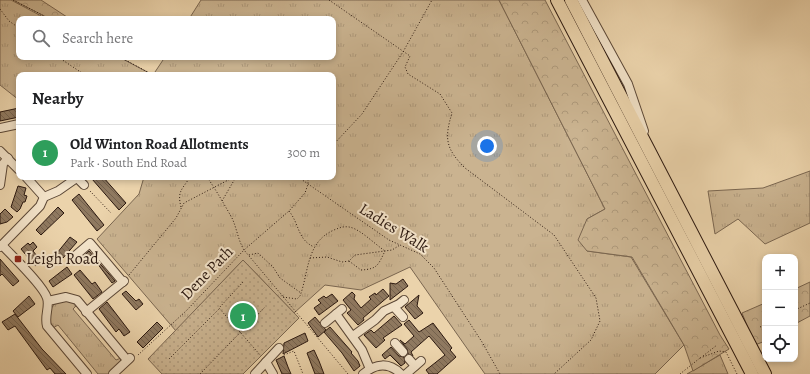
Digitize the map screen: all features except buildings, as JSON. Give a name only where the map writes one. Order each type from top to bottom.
[{"type":"highway","points":[[558,0],[752,374]]},
{"type":"highway","points":[[571,0],[765,374]]},
{"type":"street","points":[[582,0],[628,84],[655,161]]},
{"type":"street","points":[[0,128],[16,125]]},
{"type":"street","points":[[0,151],[16,167]]},
{"type":"street","points":[[0,185],[3,164],[9,159],[16,158]]},
{"type":"street","points":[[29,180],[44,197]]},
{"type":"street","points":[[74,180],[58,191],[44,197],[40,206],[1,246],[43,290],[48,301],[46,316],[47,326],[87,374]]},
{"type":"street","points":[[79,180],[84,185]]},
{"type":"street","points":[[76,255],[90,243],[123,281],[86,312]]},
{"type":"street","points":[[48,301],[63,297],[77,300],[86,312],[130,359],[114,374]]},
{"type":"street","points":[[353,336],[375,320],[384,311],[394,307],[404,300]]},
{"type":"street","points":[[394,307],[403,317]]},
{"type":"street","points":[[325,323],[339,312],[362,350],[370,369]]},
{"type":"street","points":[[395,343],[402,352]]},
{"type":"street","points":[[255,374],[279,348]]},
{"type":"street","points":[[406,374],[418,364],[409,359]]},
{"type":"street","points":[[264,365],[273,374]]},
{"type":"street","points":[[363,374],[370,369],[386,365],[393,367],[401,374]]},
{"type":"path","points":[[12,0],[44,16]]},
{"type":"path","points":[[329,0],[410,56],[405,67],[408,74],[440,94],[452,113],[447,128],[447,138],[449,148],[454,157],[465,168],[554,235],[596,298],[600,321],[591,340],[554,374]]},
{"type":"path","points":[[336,142],[362,114],[403,52],[432,0]]},
{"type":"path","points":[[0,9],[9,21],[16,26]]},
{"type":"path","points":[[62,60],[80,72]]},
{"type":"path","points":[[126,60],[148,72]]},
{"type":"path","points":[[181,207],[179,197],[181,189],[188,180]]},
{"type":"path","points":[[209,180],[232,218],[237,230],[238,241],[244,250],[348,374]]},
{"type":"path","points":[[123,281],[176,218],[181,207],[191,198],[230,180]]},
{"type":"path","points":[[222,202],[233,180]]},
{"type":"path","name":"Ladies Walk","points":[[302,180],[362,223],[389,240],[420,254],[434,268],[482,342],[500,374]]},
{"type":"path","name":"Dene Path","points":[[130,359],[186,311],[244,250],[289,211],[305,193],[308,184]]},
{"type":"path","points":[[84,185],[111,213]]},
{"type":"path","points":[[289,211],[296,220],[305,243],[314,248]]},
{"type":"path","points":[[283,297],[297,299],[301,294],[309,258],[314,248],[326,233],[343,226],[355,229],[385,251]]},
{"type":"path","points":[[309,258],[327,257],[342,262],[349,261],[355,255],[392,250],[400,245]]},
{"type":"path","points":[[349,261],[361,270],[371,270],[377,266],[385,251]]},
{"type":"path","points":[[248,255],[258,253],[273,267],[280,278],[301,294]]},
{"type":"path","points":[[169,358],[244,282]]},
{"type":"path","points":[[798,308],[810,302]]},
{"type":"path","points":[[200,374],[265,307]]},
{"type":"path","points":[[219,308],[241,333],[264,365]]},
{"type":"path","points":[[680,374],[716,345]]},
{"type":"path","points":[[279,348],[282,356],[294,351],[303,374]]},
{"type":"path","points":[[700,358],[719,351],[726,352],[737,374]]},
{"type":"green space","points":[[0,0],[11,0],[41,16],[16,16],[16,60],[125,60],[147,72],[16,72],[16,98],[0,85]]},
{"type":"green space","points":[[13,0],[41,0],[65,16],[44,16]]},
{"type":"green space","points":[[201,0],[499,0],[605,209],[587,219],[587,251],[631,257],[684,345],[655,374],[485,374],[410,267],[361,290],[325,285],[294,313],[243,260],[176,331],[97,239],[139,194],[143,180],[336,180],[336,72],[155,72],[163,60],[336,60],[336,16],[191,16]]},
{"type":"green space","points":[[499,0],[545,0],[720,335],[729,349],[693,371],[684,345],[632,257],[587,251],[578,240],[587,219],[605,209]]},
{"type":"green space","points":[[810,171],[810,223],[765,244],[738,219],[715,234],[708,191],[763,188]]},
{"type":"green space","points":[[243,260],[299,318],[243,374],[162,374],[148,359]]},
{"type":"green space","points":[[810,282],[810,316],[798,322],[798,290],[798,288]]},
{"type":"green space","points":[[67,299],[77,305],[73,309],[116,360],[121,358],[121,362],[109,374],[98,374],[58,325],[53,328],[50,318],[51,309],[61,300]]},
{"type":"green space","points":[[762,304],[762,342],[755,345],[742,313]]},
{"type":"green space","points":[[720,355],[728,374],[687,374]]},
{"type":"place","name":"Leigh Road","points":[[18,259]]},
{"type":"place","name":"Old Winton Road Allotments","points":[[243,316]]}]
